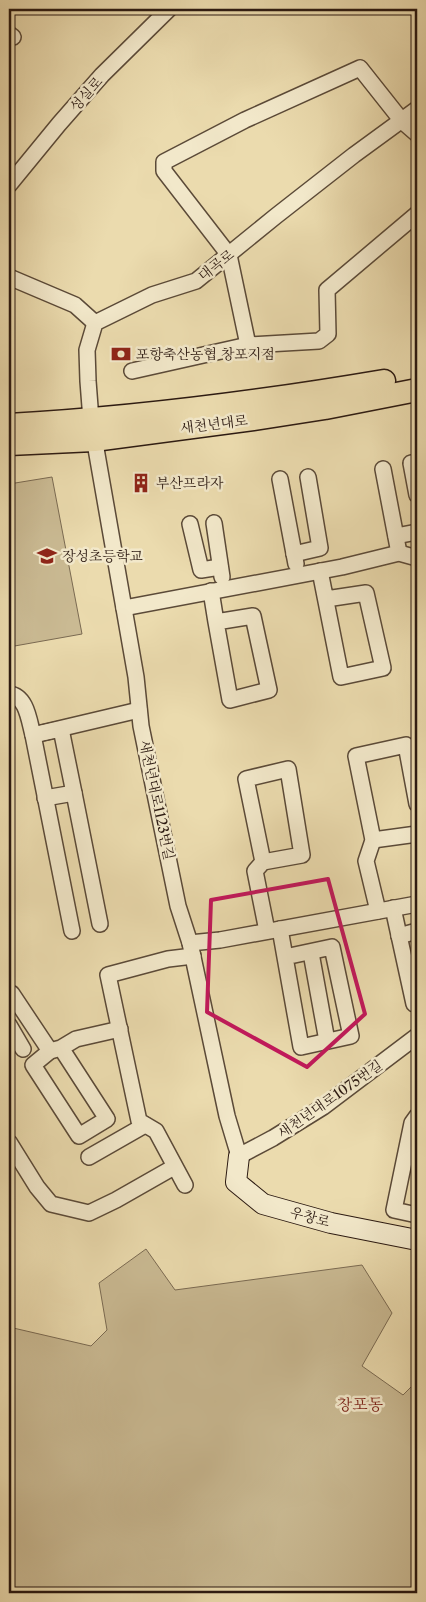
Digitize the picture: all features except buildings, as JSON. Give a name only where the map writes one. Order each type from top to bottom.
[{"type":"main road","name":"새천년대로","points":[[9,444],[417,375]]},
{"type":"main road","name":"새천년대로","points":[[9,426],[93,430],[325,408],[417,390]]},
{"type":"main road","name":"우창로","points":[[239,1156],[236,1182],[263,1204],[331,1222],[417,1240]]},
{"type":"street","name":"성실로","points":[[9,185],[102,75],[169,9]]},
{"type":"street","points":[[248,345],[229,255],[164,171],[164,162],[245,120],[360,68],[402,121],[417,134]]},
{"type":"street","name":"대곡로","points":[[95,323],[152,295],[196,281],[338,167],[417,109]]},
{"type":"street","points":[[132,371],[248,345],[320,341],[328,334],[327,290],[417,214]]},
{"type":"street","points":[[9,277],[75,305],[95,323],[87,350],[93,430]]},
{"type":"street","name":"새천년대로1123번길","points":[[93,430],[136,677],[139,710],[178,906],[191,950],[227,1116],[239,1156]]},
{"type":"street","points":[[411,463],[417,495]]},
{"type":"street","points":[[383,470],[399,553]]},
{"type":"street","points":[[294,554],[320,548],[308,476]]},
{"type":"street","points":[[280,479],[298,575]]},
{"type":"street","points":[[214,523],[220,567],[216,622],[230,700],[269,690],[253,616],[216,622]]},
{"type":"street","points":[[190,524],[200,570],[220,567]]},
{"type":"street","points":[[396,536],[417,532]]},
{"type":"street","points":[[124,608],[320,571],[399,553],[417,558]]},
{"type":"street","points":[[320,571],[341,677],[383,668],[366,593],[326,599]]},
{"type":"street","points":[[9,694],[24,702],[33,735],[72,931]]},
{"type":"street","points":[[33,735],[139,710]]},
{"type":"street","points":[[61,729],[100,924]]},
{"type":"street","points":[[414,1004],[399,936],[385,910],[366,861],[373,840],[356,756],[406,745],[417,804]]},
{"type":"street","points":[[264,862],[246,779],[288,769],[302,855],[264,862],[255,871],[285,957],[301,1046],[352,1036],[332,948],[285,957]]},
{"type":"street","points":[[45,798],[74,793]]},
{"type":"street","points":[[373,840],[417,834]]},
{"type":"street","points":[[185,1185],[156,1131],[140,1121],[108,975],[168,959],[220,940],[417,904]]},
{"type":"street","points":[[399,936],[417,931]]},
{"type":"street","points":[[311,953],[327,1041]]},
{"type":"street","points":[[9,995],[12,994],[56,1050],[107,1119],[79,1136],[33,1065],[56,1050],[76,1039],[120,1029]]},
{"type":"street","points":[[9,1026],[23,1049]]},
{"type":"street","name":"새천년대로1075번길","points":[[239,1156],[273,1138],[323,1107],[417,1036]]},
{"type":"street","points":[[417,1116],[412,1123],[394,1210],[417,1215]]},
{"type":"street","points":[[89,1157],[145,1125]]},
{"type":"street","points":[[9,1142],[37,1187],[51,1204],[89,1212],[116,1200],[174,1166]]},
{"type":"highlighted area","points":[[328,879],[365,1014],[307,1067],[207,1012],[211,900]]},
{"type":"shaded area","name":"장성초등학교","points":[[52,477],[82,634],[9,647],[9,484]]},
{"type":"shaded area","points":[[146,1249],[175,1290],[362,1265],[392,1313],[362,1366],[403,1395],[417,1381],[417,1593],[9,1593],[9,1327],[91,1346],[107,1330],[99,1283]]},
{"type":"place","name":"포항축산농협 창포지점","points":[[121,354]]},
{"type":"place","name":"부산프라자","points":[[141,483]]},
{"type":"place","name":"장성초등학교","points":[[47,556]]},
{"type":"district","name":"창포동","points":[[360,1404]]}]
